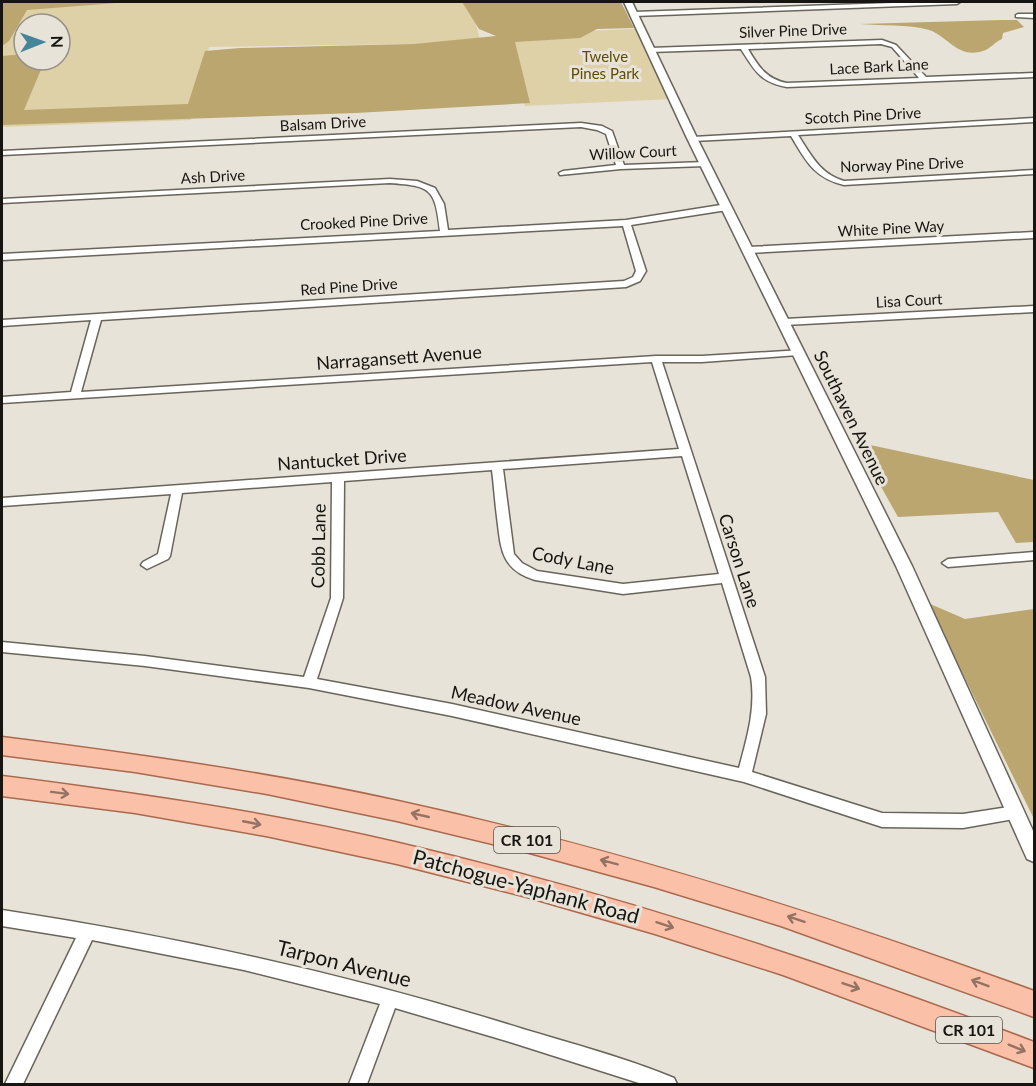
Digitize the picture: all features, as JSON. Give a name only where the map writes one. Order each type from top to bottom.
[{"type":"main road","name":"CR 101","points":[[2,746],[130,762],[266,784],[394,809],[547,845],[697,887],[777,913],[1035,1004]]},
{"type":"main road","name":"Patchogue-Yaphank Road","points":[[2,786],[219,817],[360,844],[506,879],[659,923],[811,972],[1035,1055]]},
{"type":"street","points":[[631,8],[957,2]]},
{"type":"street","name":"Southaven Avenue","points":[[631,8],[705,164],[904,566],[1035,853]]},
{"type":"street","points":[[1018,16],[1035,16]]},
{"type":"street","name":"Silver Pine Drive","points":[[650,50],[882,42],[894,46],[923,78]]},
{"type":"street","name":"Lace Bark Lane","points":[[743,46],[762,77],[778,84],[1035,75]]},
{"type":"street","name":"Scotch Pine Drive","points":[[693,139],[1035,120]]},
{"type":"street","name":"Balsam Drive","points":[[2,153],[581,125],[609,133],[621,166]]},
{"type":"street","name":"Norway Pine Drive","points":[[793,133],[819,173],[826,178],[844,183],[1035,172]]},
{"type":"street","name":"Willow Court","points":[[562,173],[621,166],[705,164]]},
{"type":"street","name":"Ash Drive","points":[[2,201],[390,181],[426,185],[436,193],[441,201],[444,231]]},
{"type":"street","name":"Crooked Pine Drive","points":[[2,257],[444,231],[626,223],[727,207]]},
{"type":"street","name":"Red Pine Drive","points":[[2,323],[626,284],[637,279],[641,271],[626,223]]},
{"type":"street","name":"White Pine Way","points":[[749,250],[1035,235]]},
{"type":"street","name":"Lisa Court","points":[[785,322],[1035,309]]},
{"type":"street","points":[[75,395],[97,317]]},
{"type":"street","name":"Narragansett Avenue","points":[[2,400],[798,352]]},
{"type":"street","name":"Carson Lane","points":[[656,359],[762,694],[744,776]]},
{"type":"street","name":"Nantucket Drive","points":[[2,502],[686,452]]},
{"type":"street","name":"Cody Lane","points":[[497,467],[507,551],[511,560],[524,571],[535,575],[623,589],[726,579]]},
{"type":"street","name":"Cobb Lane","points":[[309,683],[337,598],[338,478]]},
{"type":"street","points":[[147,565],[164,556],[177,490]]},
{"type":"street","points":[[948,563],[1035,556]]},
{"type":"street","name":"Meadow Avenue","points":[[2,647],[145,661],[309,683],[452,710],[744,776],[882,820],[963,821],[1015,813]]},
{"type":"street","name":"Tarpon Avenue","points":[[2,918],[88,931],[244,962],[504,1030],[668,1084]]},
{"type":"street","points":[[14,1084],[88,931]]},
{"type":"street","points":[[358,1084],[390,999]]},
{"type":"green space","points":[[2,2],[470,2],[481,43],[209,47],[191,120],[2,127]]},
{"type":"green space","name":"Twelve Pines Park","points":[[636,29],[671,99],[525,106],[506,34]]},
{"type":"shaded area","points":[[2,2],[129,2],[12,12],[12,36],[2,46]]},
{"type":"shaded area","points":[[462,2],[621,2],[634,28],[597,29],[580,38],[515,42],[530,103],[356,113],[2,125],[2,56],[12,55],[12,72],[40,72],[24,110],[188,104],[205,51],[240,48],[414,44],[496,36],[479,29]]},
{"type":"shaded area","points":[[1017,20],[1024,27],[1003,33],[1002,39],[988,49],[974,53],[959,49],[929,30],[904,26],[860,24]]},
{"type":"shaded area","points":[[856,442],[1034,480],[1034,542],[1016,543],[998,512],[898,517]]},
{"type":"shaded area","points":[[928,603],[965,619],[1034,609],[1034,819]]}]
